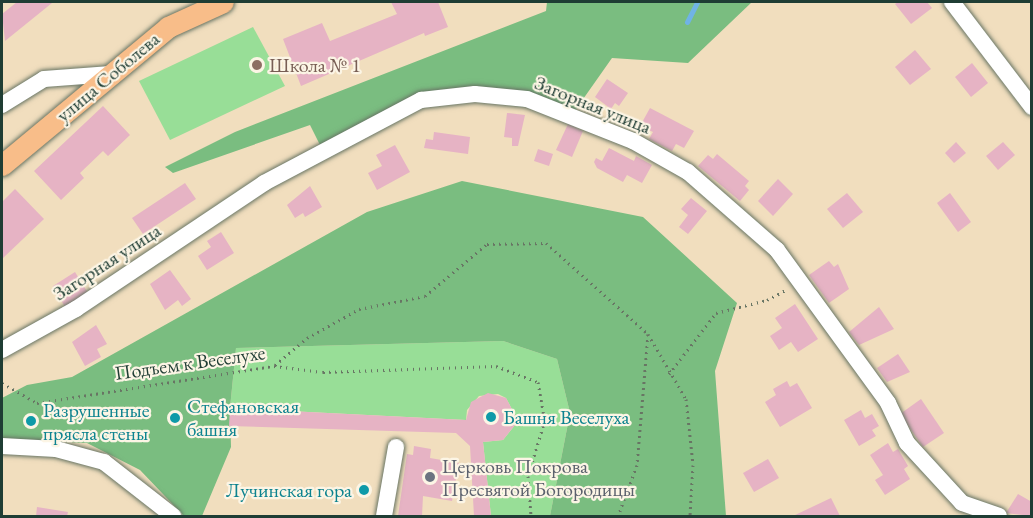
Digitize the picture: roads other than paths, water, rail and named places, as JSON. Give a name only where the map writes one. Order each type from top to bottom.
[{"type":"main road","name":"улица Соболева","points":[[2,165],[168,27],[223,2]]},
{"type":"street","points":[[952,2],[1032,107]]},
{"type":"street","points":[[2,105],[44,79],[111,74]]},
{"type":"street","name":"Загорная улица","points":[[2,350],[76,309],[264,183],[421,100],[475,94],[526,99],[633,141],[688,172],[777,250],[888,403],[907,443],[961,510],[999,516]]},
{"type":"street","points":[[2,446],[56,449],[104,462],[173,516]]},
{"type":"street","points":[[384,516],[396,447]]},
{"type":"waterway","points":[[687,22],[697,2]]},
{"type":"place","name":"Школа № 1","points":[[257,65]]},
{"type":"place","name":"Башня Веселуха","points":[[491,417]]},
{"type":"place","name":"Стефановская башня","points":[[175,418]]},
{"type":"place","name":"Разрушенные прясла стены","points":[[31,421]]},
{"type":"place","name":"Церковь Покрова Пресвятой Богородицы","points":[[430,477]]},
{"type":"place","name":"Лучинская гора","points":[[364,490]]}]
